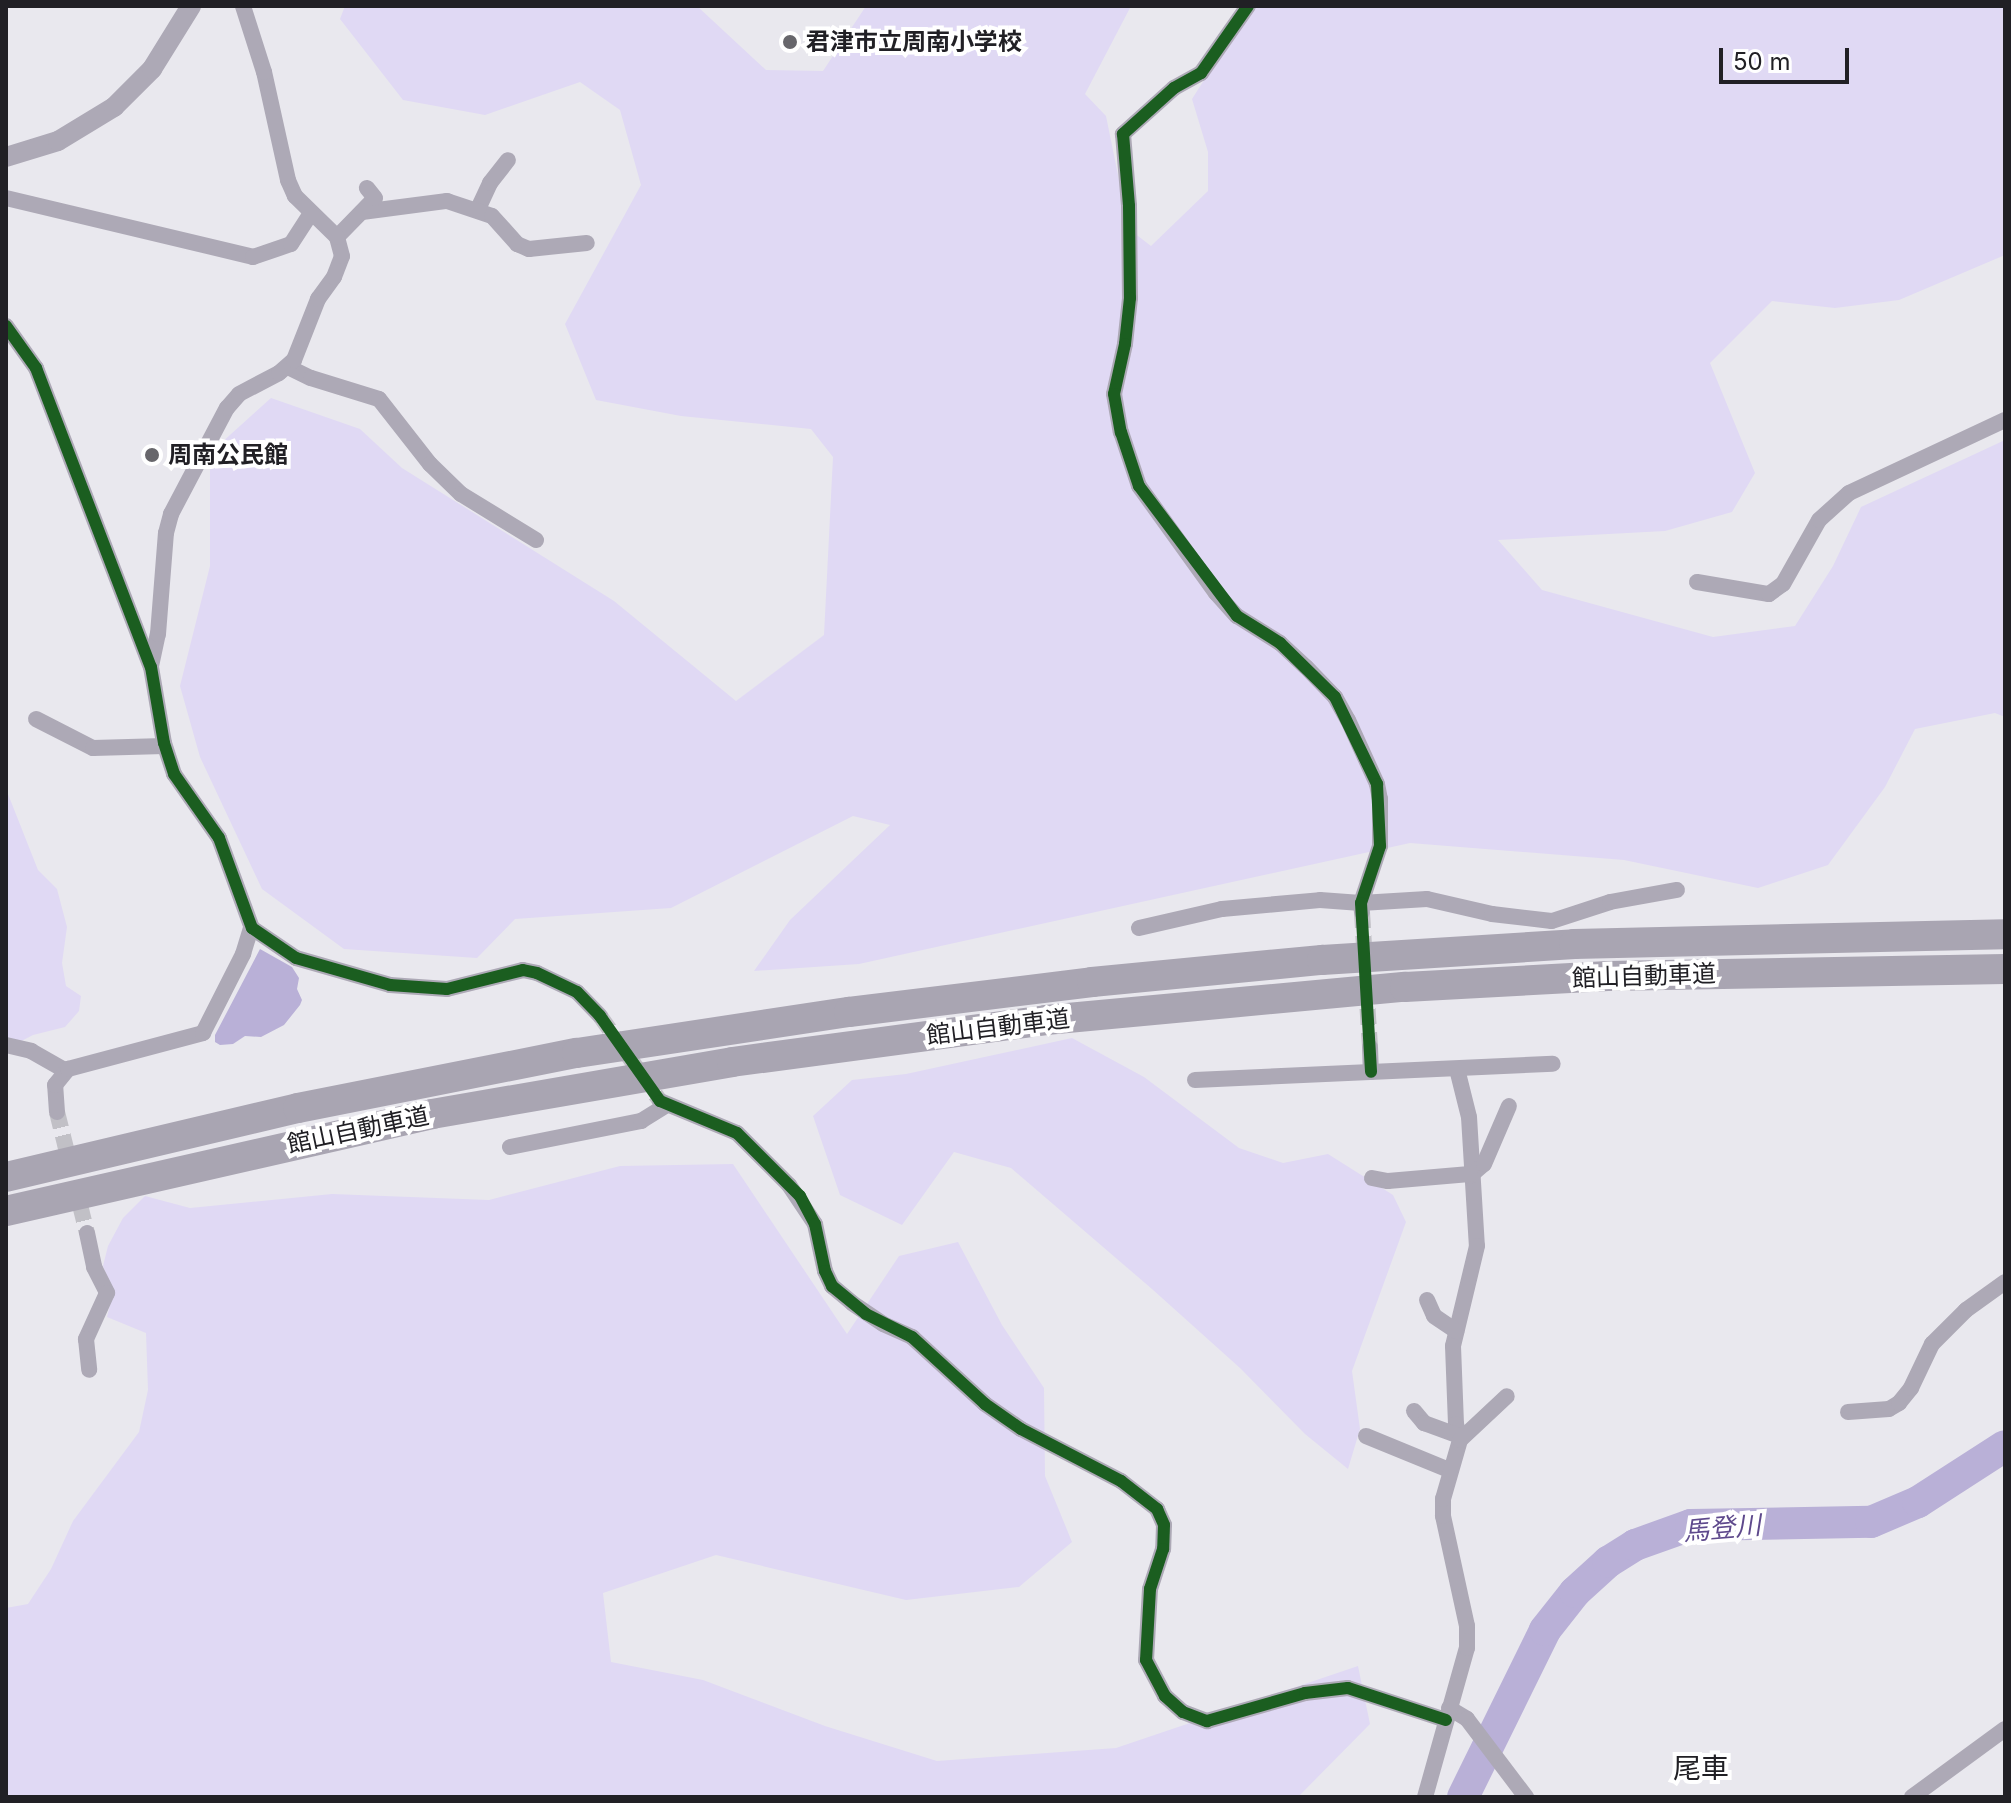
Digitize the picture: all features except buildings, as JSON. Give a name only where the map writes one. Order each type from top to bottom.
[{"type":"highway","name":"館山自動車道","points":[[6,1177],[298,1108],[577,1053],[849,1012],[1092,982],[1322,960],[1574,944],[2005,934]]},
{"type":"highway","name":"館山自動車道","points":[[6,1211],[150,1175],[447,1111],[732,1062],[1046,1020],[1389,989],[1577,978],[2005,969]]},
{"type":"street","points":[[6,157],[58,141],[114,107],[152,69],[191,6]]},
{"type":"street","points":[[151,667],[171,514],[227,408],[239,394],[288,367],[294,360],[321,293],[340,265],[342,245],[311,213],[288,180],[264,72],[243,6]]},
{"type":"street","points":[[1248,6],[1201,73],[1174,88],[1123,134],[1129,206],[1130,298],[1125,344],[1114,394],[1121,432],[1139,486],[1173,534],[1237,616],[1280,643],[1306,667],[1335,697],[1348,720],[1380,799],[1380,846],[1362,907]]},
{"type":"street","points":[[478,209],[490,183],[508,160]]},
{"type":"street","points":[[337,237],[375,198],[367,188]]},
{"type":"street","points":[[6,198],[253,257],[291,244],[311,213]]},
{"type":"street","points":[[362,212],[447,201],[478,209],[502,224],[517,244],[529,249],[587,243]]},
{"type":"street","points":[[6,326],[36,368],[151,667],[164,746],[182,790],[219,838],[235,874],[251,927],[243,954],[203,1033],[66,1071],[55,1085],[57,1112]]},
{"type":"street","points":[[288,367],[311,378],[379,399],[430,464],[461,494],[536,540]]},
{"type":"street","points":[[1697,582],[1769,594],[1783,584],[1819,520],[1849,493],[2005,420]]},
{"type":"street","points":[[36,719],[93,748],[164,746]]},
{"type":"street","points":[[1139,928],[1222,909],[1320,900],[1362,907],[1427,899],[1492,914],[1552,921],[1610,902],[1677,890]]},
{"type":"street","points":[[251,927],[296,958],[390,985],[447,989],[523,970],[537,973],[577,992],[600,1016]]},
{"type":"street","points":[[6,1045],[31,1051],[66,1071]]},
{"type":"street","points":[[1370,1047],[1371,1072]]},
{"type":"street","points":[[1195,1080],[1553,1064]]},
{"type":"street","points":[[1425,1797],[1462,1672],[1467,1637],[1463,1599],[1443,1516],[1449,1470],[1460,1438],[1453,1346],[1477,1255],[1469,1117],[1457,1069]]},
{"type":"street","points":[[510,1147],[641,1121],[663,1104],[737,1133],[789,1185],[815,1224],[821,1258],[832,1286],[883,1324],[912,1337],[985,1404],[1021,1429],[1050,1447],[1121,1481],[1157,1509],[1164,1525],[1163,1549],[1150,1589],[1146,1660],[1165,1696],[1183,1712],[1207,1721],[1305,1693],[1348,1688],[1467,1719],[1526,1797]]},
{"type":"street","points":[[1372,1178],[1388,1181],[1470,1175],[1484,1164],[1509,1106]]},
{"type":"street","points":[[87,1233],[94,1267],[107,1293],[86,1339],[89,1370]]},
{"type":"street","points":[[1848,1412],[1889,1409],[1899,1403],[1911,1388],[1932,1344],[1966,1310],[2005,1282]]},
{"type":"street","points":[[1427,1300],[1434,1316],[1456,1331]]},
{"type":"street","points":[[1460,1438],[1507,1396]]},
{"type":"street","points":[[1414,1411],[1424,1423],[1460,1438]]},
{"type":"street","points":[[1366,1436],[1449,1470]]},
{"type":"street","points":[[1912,1797],[2005,1729]]},
{"type":"shaded area","points":[[345,6],[697,6],[766,70],[823,71],[866,6],[1131,6],[1085,94],[1106,116],[1129,229],[1151,246],[1208,191],[1208,152],[1192,99],[1251,6],[2005,6],[2005,255],[1899,300],[1835,308],[1772,301],[1710,363],[1755,473],[1732,512],[1665,531],[1498,540],[1542,590],[1713,637],[1795,626],[1833,566],[1861,507],[2005,440],[2005,717],[1995,713],[1915,729],[1885,787],[1828,865],[1758,888],[1624,860],[1410,843],[859,964],[754,971],[790,920],[890,825],[853,816],[671,908],[515,919],[477,958],[344,949],[262,889],[200,757],[180,686],[210,566],[210,453],[271,398],[360,429],[402,468],[614,601],[736,701],[824,635],[833,457],[811,429],[681,416],[596,400],[565,324],[641,185],[620,110],[580,82],[485,115],[403,100],[340,19]]},
{"type":"shaded area","points":[[6,789],[38,870],[57,889],[67,927],[62,963],[66,986],[81,996],[79,1011],[65,1027],[33,1035],[6,1049]]},
{"type":"shaded area","points":[[260,949],[292,967],[299,978],[297,989],[302,1000],[300,1005],[284,1025],[261,1037],[245,1036],[233,1044],[220,1045],[215,1042],[215,1035]]},
{"type":"shaded area","points":[[1072,1038],[1144,1077],[1239,1148],[1283,1163],[1328,1154],[1393,1195],[1406,1222],[1352,1371],[1360,1429],[1348,1469],[1305,1434],[1240,1368],[1152,1289],[1011,1168],[954,1152],[902,1225],[840,1195],[813,1116],[852,1080],[906,1074]]},
{"type":"shaded area","points":[[733,1164],[847,1334],[899,1256],[958,1242],[1002,1325],[1044,1388],[1045,1476],[1072,1542],[1019,1587],[906,1600],[716,1555],[603,1593],[611,1662],[703,1680],[825,1726],[937,1761],[1116,1748],[1358,1666],[1370,1724],[1298,1797],[6,1797],[6,1608],[28,1604],[51,1569],[73,1521],[139,1432],[148,1390],[146,1333],[107,1317],[113,1293],[103,1266],[108,1246],[123,1218],[145,1196],[190,1208],[332,1194],[489,1200],[620,1166]]},
{"type":"waterway","name":"馬登川","points":[[1463,1797],[1545,1630],[1575,1592],[1608,1562],[1635,1545],[1691,1525],[1871,1522],[1918,1502],[2005,1446]]},
{"type":"tunnel","points":[[1362,912],[1365,962]]},
{"type":"tunnel","points":[[1366,985],[1370,1047]]},
{"type":"tunnel","points":[[600,1016],[660,1101]]},
{"type":"tunnel","points":[[57,1112],[87,1233]]},
{"type":"cycle path","points":[[1248,6],[1201,73],[1174,88],[1123,134],[1129,206],[1130,298],[1125,344],[1114,394],[1121,432],[1139,486],[1237,616],[1280,643],[1335,697],[1377,784],[1380,846],[1361,903],[1371,1072]]},
{"type":"cycle path","points":[[6,326],[36,368],[151,667],[164,743],[174,774],[219,838],[252,928],[296,958],[390,985],[447,989],[523,970],[537,973],[577,992],[600,1016],[660,1101],[737,1133],[800,1196],[815,1224],[825,1271],[832,1286],[866,1314],[912,1337],[985,1404],[1021,1429],[1121,1481],[1157,1509],[1164,1525],[1163,1549],[1150,1589],[1146,1660],[1165,1696],[1183,1712],[1207,1721],[1305,1693],[1348,1688],[1446,1720]]},
{"type":"place","name":"君津市立周南小学校","points":[[790,42]]},
{"type":"place","name":"周南公民館","points":[[152,455]]},
{"type":"district","name":"尾車","points":[[1701,1768]]}]
